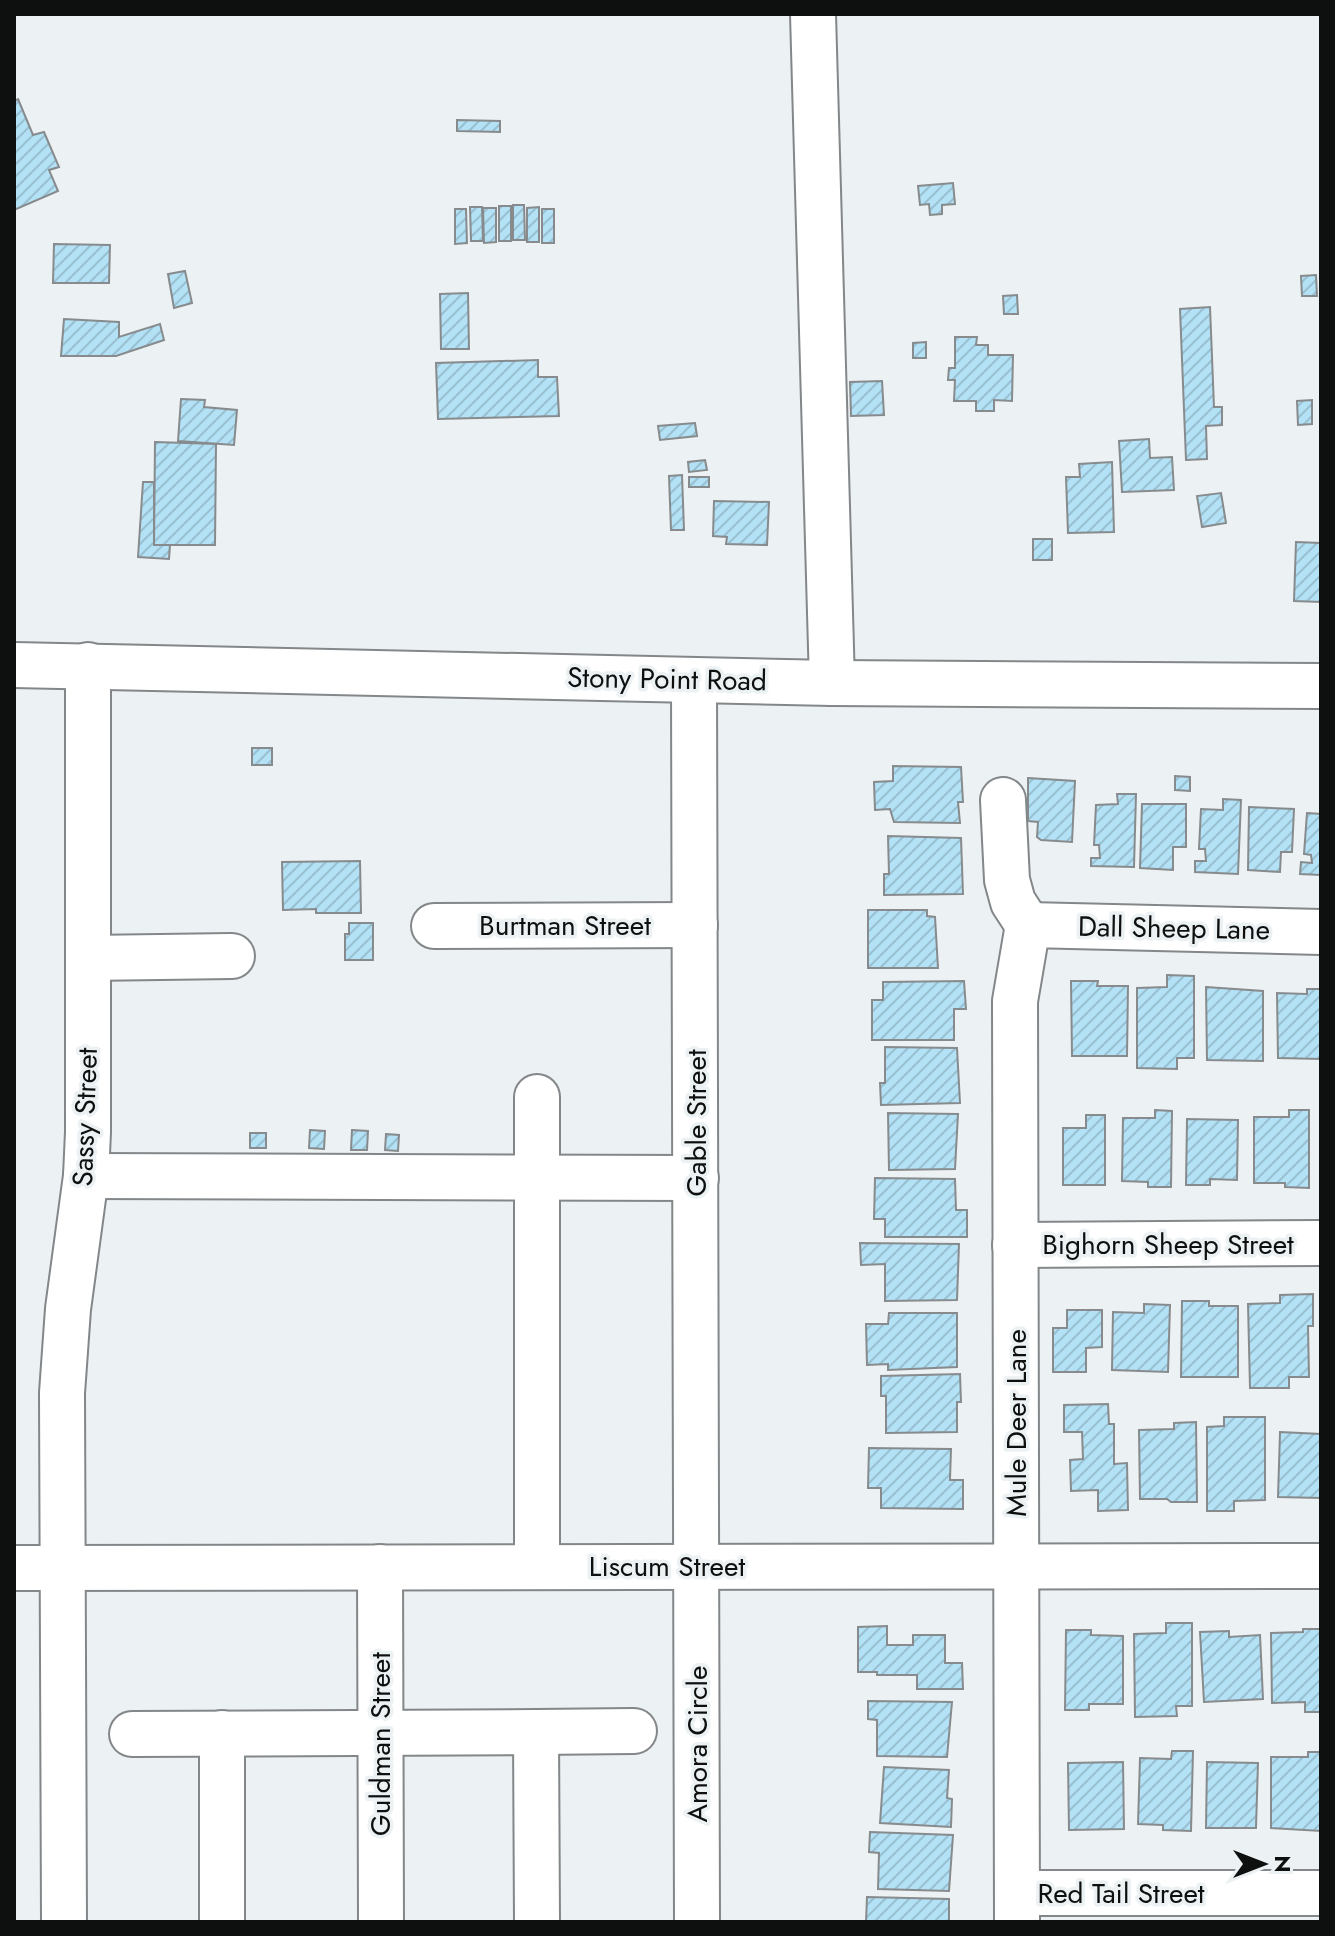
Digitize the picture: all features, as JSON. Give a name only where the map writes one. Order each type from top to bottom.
[{"type":"street","points":[[813,14],[832,683]]},
{"type":"street","name":"Stony Point Road","points":[[14,665],[832,683],[1321,686]]},
{"type":"street","name":"Sassy Street","points":[[64,1567],[62,1393],[68,1309],[86,1176],[88,665]]},
{"type":"street","name":"Gable Street","points":[[694,680],[696,1566]]},
{"type":"street","points":[[1003,800],[1007,880],[1013,902],[1028,925]]},
{"type":"street","name":"Burtman Street","points":[[434,926],[695,925]]},
{"type":"street","name":"Dall Sheep Lane","points":[[1028,925],[1321,932]]},
{"type":"street","name":"Mule Deer Lane","points":[[1017,1907],[1015,1001],[1028,925]]},
{"type":"street","points":[[88,958],[232,956]]},
{"type":"street","points":[[537,1097],[537,1566]]},
{"type":"street","points":[[86,1176],[696,1178]]},
{"type":"street","name":"Bighorn Sheep Street","points":[[1015,1245],[1321,1243]]},
{"type":"street","name":"Amora Circle","points":[[696,1566],[697,1922]]},
{"type":"street","name":"Liscum Street","points":[[14,1568],[1321,1566]]},
{"type":"street","points":[[64,1567],[64,1922]]},
{"type":"street","name":"Guldman Street","points":[[380,1567],[381,1922]]},
{"type":"street","points":[[132,1734],[634,1731]]},
{"type":"street","points":[[536,1732],[537,1922]]},
{"type":"street","points":[[222,1733],[222,1922]]},
{"type":"street","name":"Red Tail Street","points":[[1017,1907],[1321,1893]]},
{"type":"building","points":[[18,99],[33,135],[44,132],[59,167],[49,170],[58,191],[14,210],[14,101]]},
{"type":"building","points":[[457,120],[500,121],[500,132],[457,131]]},
{"type":"building","points":[[953,183],[955,204],[942,205],[942,214],[930,215],[929,204],[920,205],[918,186]]},
{"type":"building","points":[[513,205],[524,205],[525,240],[513,240]]},
{"type":"building","points":[[499,206],[511,206],[511,241],[499,241]]},
{"type":"building","points":[[470,207],[482,207],[483,241],[471,241]]},
{"type":"building","points":[[539,207],[539,242],[527,242],[527,208]]},
{"type":"building","points":[[483,208],[496,208],[496,242],[484,243]]},
{"type":"building","points":[[455,209],[466,209],[467,243],[455,244]]},
{"type":"building","points":[[542,209],[554,209],[554,243],[542,243]]},
{"type":"building","points":[[54,244],[110,245],[109,283],[53,283]]},
{"type":"building","points":[[185,271],[192,303],[174,308],[168,274]]},
{"type":"building","points":[[1316,275],[1317,296],[1302,296],[1301,276]]},
{"type":"building","points":[[468,293],[469,349],[441,349],[440,294]]},
{"type":"building","points":[[1017,295],[1018,314],[1004,314],[1003,296]]},
{"type":"building","points":[[1210,307],[1214,407],[1222,407],[1222,425],[1206,426],[1207,459],[1186,460],[1180,309]]},
{"type":"building","points":[[64,319],[119,322],[119,337],[160,324],[164,340],[116,356],[61,356]]},
{"type":"building","points":[[955,337],[977,337],[976,345],[988,345],[988,355],[1013,355],[1012,401],[994,400],[994,411],[976,411],[976,401],[954,401],[955,380],[948,380],[949,368],[955,368]]},
{"type":"building","points":[[926,342],[926,358],[913,358],[913,343]]},
{"type":"building","points":[[538,360],[538,377],[557,377],[559,416],[438,419],[436,363]]},
{"type":"building","points":[[882,381],[884,415],[851,416],[850,382]]},
{"type":"building","points":[[181,399],[205,400],[204,407],[237,410],[234,445],[178,441]]},
{"type":"building","points":[[1312,400],[1312,424],[1298,425],[1297,401]]},
{"type":"building","points":[[695,423],[697,436],[660,440],[658,426]]},
{"type":"building","points":[[1149,439],[1150,458],[1172,457],[1174,490],[1122,492],[1119,441]]},
{"type":"building","points":[[155,442],[216,444],[215,545],[154,545]]},
{"type":"building","points":[[705,460],[707,470],[689,472],[688,462]]},
{"type":"building","points":[[1112,462],[1114,532],[1068,533],[1066,477],[1080,477],[1079,464]]},
{"type":"building","points":[[682,475],[684,530],[671,530],[669,476]]},
{"type":"building","points":[[689,477],[709,477],[709,487],[689,487]]},
{"type":"building","points":[[143,482],[154,482],[154,545],[170,545],[169,559],[138,557]]},
{"type":"building","points":[[1221,493],[1226,523],[1202,527],[1197,496]]},
{"type":"building","points":[[714,501],[769,502],[767,545],[726,544],[727,537],[713,536]]},
{"type":"building","points":[[1033,539],[1052,539],[1052,560],[1033,560]]},
{"type":"building","points":[[1296,542],[1321,543],[1321,602],[1294,601]]},
{"type":"building","points":[[252,748],[272,748],[272,765],[252,765]]},
{"type":"building","points":[[893,766],[961,767],[963,802],[958,802],[960,823],[894,822],[890,809],[875,810],[874,782],[893,781]]},
{"type":"building","points":[[1175,776],[1190,777],[1190,791],[1175,790]]},
{"type":"building","points":[[1028,778],[1075,781],[1072,842],[1041,840],[1037,837],[1038,822],[1028,821]]},
{"type":"building","points":[[1117,794],[1136,794],[1134,867],[1091,866],[1091,858],[1100,858],[1099,845],[1094,845],[1096,805],[1118,804]]},
{"type":"building","points":[[1223,799],[1241,800],[1238,874],[1195,872],[1195,861],[1206,861],[1205,849],[1199,849],[1201,809],[1223,810]]},
{"type":"building","points":[[1142,804],[1186,804],[1186,847],[1173,847],[1173,870],[1140,868]]},
{"type":"building","points":[[1249,807],[1294,809],[1292,852],[1281,852],[1280,872],[1248,870]]},
{"type":"building","points":[[1307,813],[1321,814],[1321,875],[1300,874],[1301,862],[1312,863],[1311,855],[1304,854]]},
{"type":"building","points":[[888,836],[961,838],[963,894],[884,895],[884,874],[889,874]]},
{"type":"building","points":[[360,861],[361,913],[283,910],[282,862]]},
{"type":"building","points":[[868,910],[927,910],[927,916],[935,917],[938,968],[868,968]]},
{"type":"building","points":[[349,923],[373,923],[373,960],[345,960],[345,934],[349,934]]},
{"type":"building","points":[[1167,975],[1194,976],[1194,1058],[1177,1058],[1177,1069],[1137,1068],[1137,988],[1167,987]]},
{"type":"building","points":[[964,981],[966,1009],[954,1009],[954,1040],[872,1040],[872,1000],[883,1000],[883,982]]},
{"type":"building","points":[[1071,981],[1098,981],[1097,986],[1128,986],[1127,1056],[1072,1056]]},
{"type":"building","points":[[1206,987],[1263,991],[1263,1061],[1207,1060]]},
{"type":"building","points":[[1307,989],[1321,989],[1321,1059],[1278,1058],[1277,993],[1307,994]]},
{"type":"building","points":[[885,1047],[957,1048],[960,1103],[881,1105],[880,1083],[885,1083]]},
{"type":"building","points":[[1155,1110],[1172,1111],[1171,1187],[1148,1187],[1148,1182],[1122,1181],[1123,1118],[1155,1118]]},
{"type":"building","points":[[1289,1110],[1309,1110],[1309,1188],[1285,1187],[1285,1183],[1254,1183],[1254,1117],[1289,1117]]},
{"type":"building","points":[[888,1113],[958,1114],[955,1169],[889,1170]]},
{"type":"building","points":[[1086,1115],[1105,1115],[1105,1185],[1063,1185],[1063,1128],[1086,1128]]},
{"type":"building","points":[[1187,1119],[1238,1120],[1237,1180],[1210,1179],[1210,1185],[1186,1185]]},
{"type":"building","points":[[310,1130],[325,1131],[324,1149],[309,1148]]},
{"type":"building","points":[[352,1130],[368,1131],[367,1150],[351,1150]]},
{"type":"building","points":[[250,1133],[266,1133],[266,1148],[250,1148]]},
{"type":"building","points":[[386,1134],[399,1135],[398,1151],[385,1150]]},
{"type":"building","points":[[875,1178],[955,1179],[956,1210],[967,1210],[967,1237],[885,1237],[885,1219],[874,1219]]},
{"type":"building","points":[[860,1243],[959,1244],[957,1300],[885,1301],[885,1264],[861,1265]]},
{"type":"building","points":[[1313,1294],[1313,1326],[1308,1326],[1309,1377],[1289,1377],[1289,1388],[1250,1388],[1248,1304],[1280,1303],[1280,1295]]},
{"type":"building","points":[[1182,1301],[1209,1301],[1209,1306],[1238,1306],[1238,1377],[1181,1377]]},
{"type":"building","points":[[1144,1304],[1170,1305],[1168,1372],[1112,1370],[1113,1312],[1144,1313]]},
{"type":"building","points":[[1067,1310],[1102,1310],[1102,1347],[1086,1348],[1086,1372],[1053,1372],[1053,1328],[1067,1328]]},
{"type":"building","points":[[889,1313],[957,1313],[957,1367],[888,1370],[888,1364],[867,1365],[866,1324],[888,1324]]},
{"type":"building","points":[[960,1374],[961,1402],[957,1402],[957,1432],[886,1433],[886,1396],[881,1396],[881,1376]]},
{"type":"building","points":[[1108,1404],[1109,1424],[1114,1424],[1114,1464],[1127,1463],[1128,1510],[1098,1511],[1098,1490],[1071,1491],[1070,1460],[1083,1459],[1082,1432],[1064,1432],[1064,1405]]},
{"type":"building","points":[[1224,1417],[1265,1417],[1265,1500],[1234,1501],[1234,1511],[1207,1511],[1207,1427],[1224,1426]]},
{"type":"building","points":[[1196,1422],[1197,1502],[1140,1499],[1139,1430],[1174,1429],[1174,1423]]},
{"type":"building","points":[[1280,1432],[1321,1434],[1321,1498],[1278,1497]]},
{"type":"building","points":[[869,1448],[951,1449],[950,1480],[963,1480],[963,1509],[881,1508],[881,1488],[868,1488]]},
{"type":"building","points":[[1166,1623],[1192,1623],[1192,1706],[1176,1706],[1177,1716],[1135,1717],[1134,1634],[1166,1633]]},
{"type":"building","points":[[887,1626],[887,1645],[913,1645],[913,1635],[945,1635],[945,1663],[962,1663],[963,1689],[917,1689],[917,1675],[858,1672],[858,1627]]},
{"type":"building","points":[[1303,1629],[1321,1629],[1321,1712],[1305,1712],[1305,1702],[1272,1703],[1271,1633],[1303,1632]]},
{"type":"building","points":[[1066,1630],[1091,1630],[1091,1635],[1123,1636],[1123,1704],[1089,1704],[1089,1710],[1065,1710]]},
{"type":"building","points":[[1229,1631],[1229,1637],[1260,1635],[1263,1699],[1204,1702],[1200,1632]]},
{"type":"building","points":[[868,1701],[952,1702],[947,1757],[877,1756],[877,1720],[868,1719]]},
{"type":"building","points":[[1172,1751],[1193,1751],[1191,1831],[1163,1830],[1163,1825],[1138,1824],[1140,1758],[1171,1759]]},
{"type":"building","points":[[1308,1752],[1321,1752],[1321,1831],[1271,1828],[1271,1757],[1308,1757]]},
{"type":"building","points":[[1123,1762],[1124,1829],[1069,1830],[1068,1763]]},
{"type":"building","points":[[1207,1762],[1258,1763],[1256,1828],[1206,1828]]},
{"type":"building","points":[[884,1767],[949,1770],[947,1798],[952,1799],[951,1827],[880,1823]]},
{"type":"building","points":[[870,1832],[953,1835],[949,1891],[878,1889],[879,1853],[869,1852]]},
{"type":"building","points":[[867,1897],[949,1899],[949,1922],[866,1922]]}]
